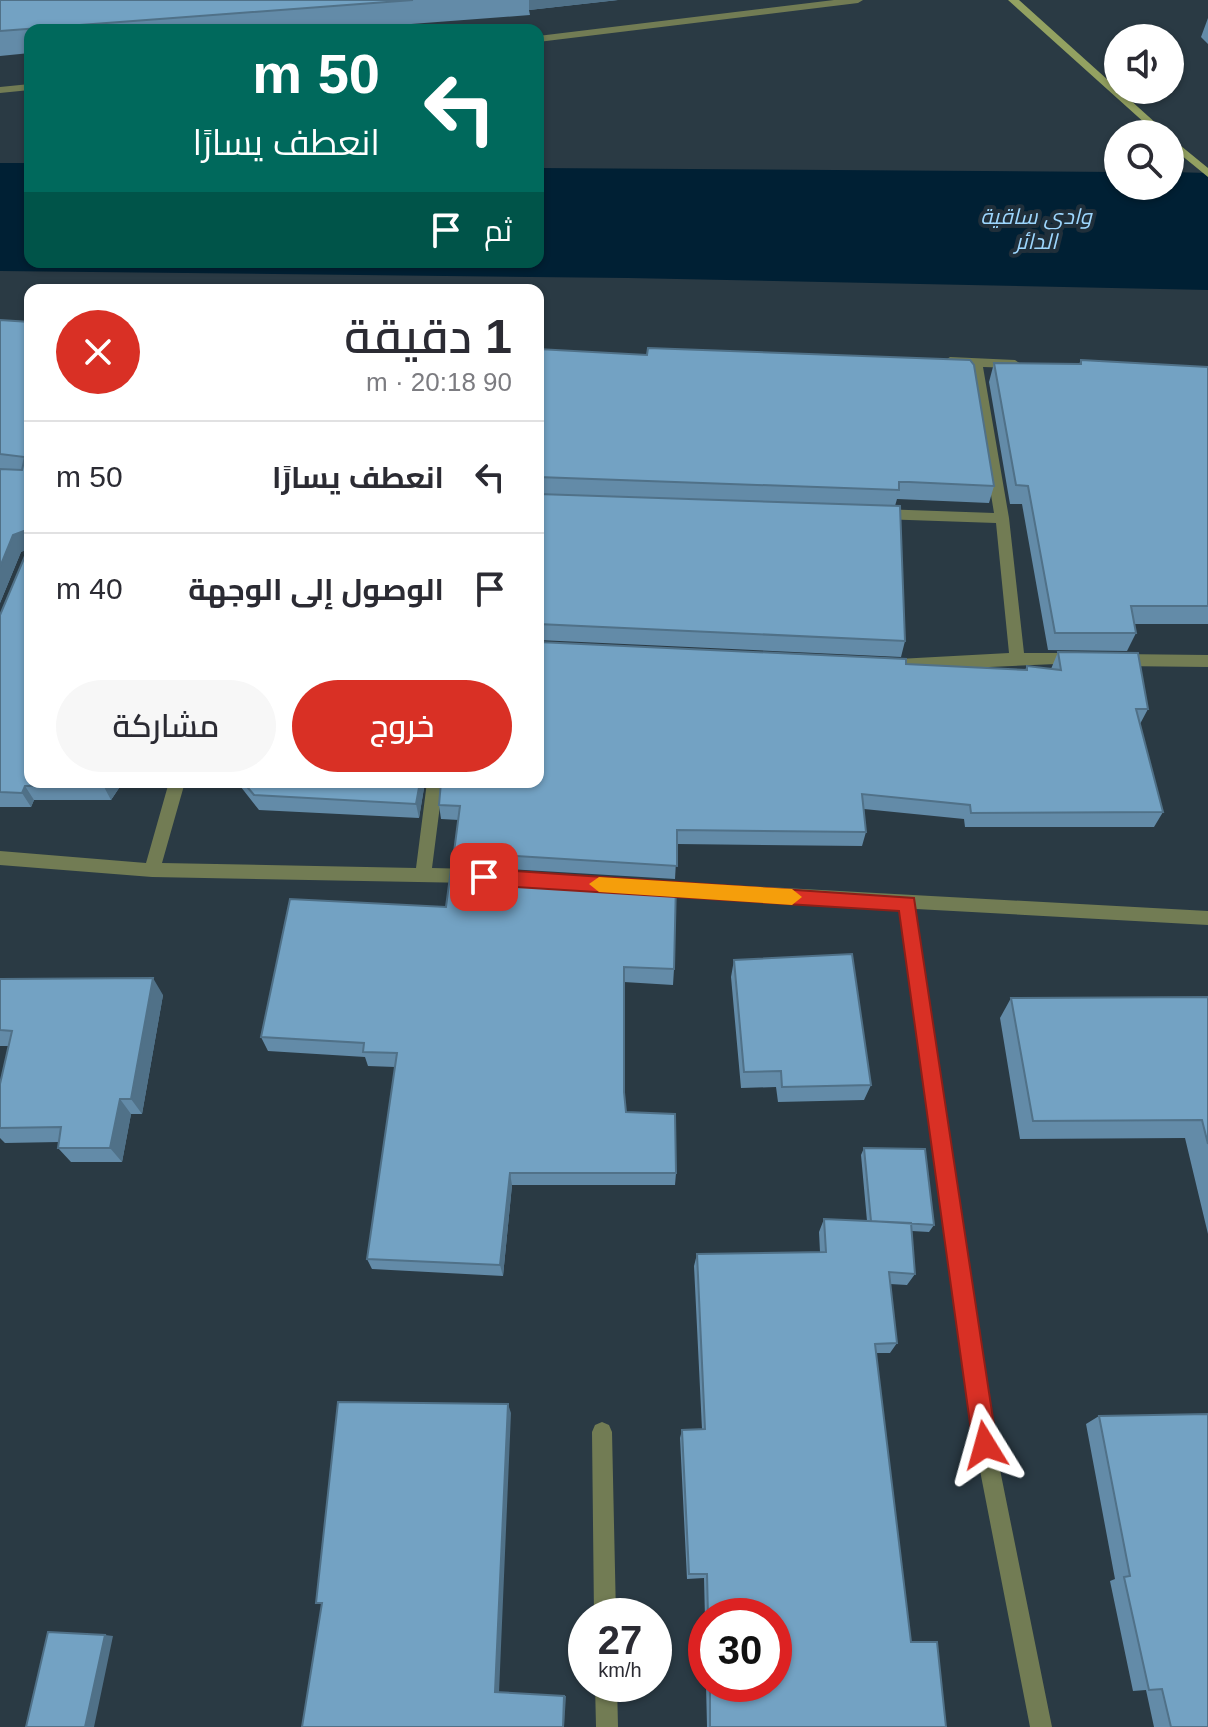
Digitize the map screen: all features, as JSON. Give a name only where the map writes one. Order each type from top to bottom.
[{"type":"main road","points":[[1013,0],[1147,120]]},
{"type":"main road","points":[[1184,153],[1208,174]]},
{"type":"street","points":[[544,38],[858,0]]},
{"type":"street","points":[[0,90],[24,88]]},
{"type":"street","points":[[929,361],[1023,364]]},
{"type":"street","points":[[976,362],[1002,518],[1017,658]]},
{"type":"street","points":[[863,513],[1002,518]]},
{"type":"street","points":[[877,664],[909,666],[1017,658],[1208,661]]},
{"type":"street","points":[[152,870],[175,788]]},
{"type":"street","points":[[423,873],[434,788]]},
{"type":"street","points":[[0,858],[152,870],[423,873],[485,877]]},
{"type":"street","points":[[642,887],[907,904],[1208,918]]},
{"type":"street","points":[[907,904],[985,1445],[1041,1727]]},
{"type":"street","points":[[602,1432],[605,1598]]},
{"type":"street","points":[[606,1702],[607,1727]]},
{"type":"water","name":"وادي ساقية الدائر","points":[[0,163],[24,163],[24,268],[544,268],[544,168],[1104,172],[1104,200],[1184,200],[1184,172],[1208,173],[1208,290],[628,278],[0,271]]},
{"type":"building","points":[[0,0],[413,0],[93,24],[24,24],[24,29],[0,31]]},
{"type":"building","points":[[0,320],[24,322],[24,457],[0,454]]},
{"type":"building","points":[[648,348],[970,360],[974,365],[994,486],[899,482],[899,490],[544,477],[544,349],[647,355]]},
{"type":"building","points":[[1081,360],[1208,367],[1208,606],[1131,606],[1136,633],[1055,633],[1028,486],[1016,485],[994,363],[1081,364]]},
{"type":"building","points":[[24,461],[24,531],[13,535],[0,567],[0,469],[22,470]]},
{"type":"building","points":[[544,494],[900,506],[905,641],[544,624]]},
{"type":"building","points":[[24,558],[22,793],[0,792],[0,615]]},
{"type":"building","points":[[544,642],[906,659],[906,664],[1027,670],[1027,666],[1061,670],[1058,652],[1138,653],[1148,709],[1136,709],[1163,812],[971,813],[970,805],[862,794],[866,832],[677,830],[677,866],[454,852],[460,806],[439,805],[440,788],[544,788]]},
{"type":"building","points":[[248,788],[419,788],[416,804],[254,795]]},
{"type":"building","points":[[451,869],[676,883],[674,969],[624,967],[624,1092],[626,1112],[675,1114],[676,1173],[510,1173],[500,1265],[367,1259],[397,1053],[363,1052],[364,1043],[261,1037],[290,899],[446,907]]},
{"type":"building","points":[[852,954],[871,1085],[782,1087],[781,1071],[744,1072],[734,960]]},
{"type":"building","points":[[153,978],[131,1099],[120,1099],[110,1148],[58,1148],[61,1127],[0,1128],[0,1084],[12,1031],[0,1030],[0,979]]},
{"type":"building","points":[[1208,997],[1208,1144],[1202,1120],[1033,1121],[1011,998]]},
{"type":"building","points":[[864,1148],[925,1149],[934,1225],[871,1221]]},
{"type":"building","points":[[824,1219],[911,1223],[915,1274],[889,1272],[897,1343],[875,1344],[911,1642],[937,1642],[946,1727],[710,1727],[710,1702],[792,1702],[792,1598],[708,1598],[707,1574],[689,1574],[682,1430],[705,1429],[697,1254],[826,1252]]},
{"type":"building","points":[[338,1402],[508,1404],[495,1692],[564,1696],[563,1727],[302,1727],[322,1603],[316,1603]]},
{"type":"building","points":[[1208,1414],[1208,1727],[1171,1727],[1162,1689],[1149,1690],[1124,1577],[1130,1576],[1099,1416]]},
{"type":"building","points":[[48,1632],[105,1635],[85,1727],[26,1727]]},
{"type":"slow traffic","points":[[599,884],[792,897]]},
{"type":"route","points":[[484,877],[907,904],[985,1445]]}]
